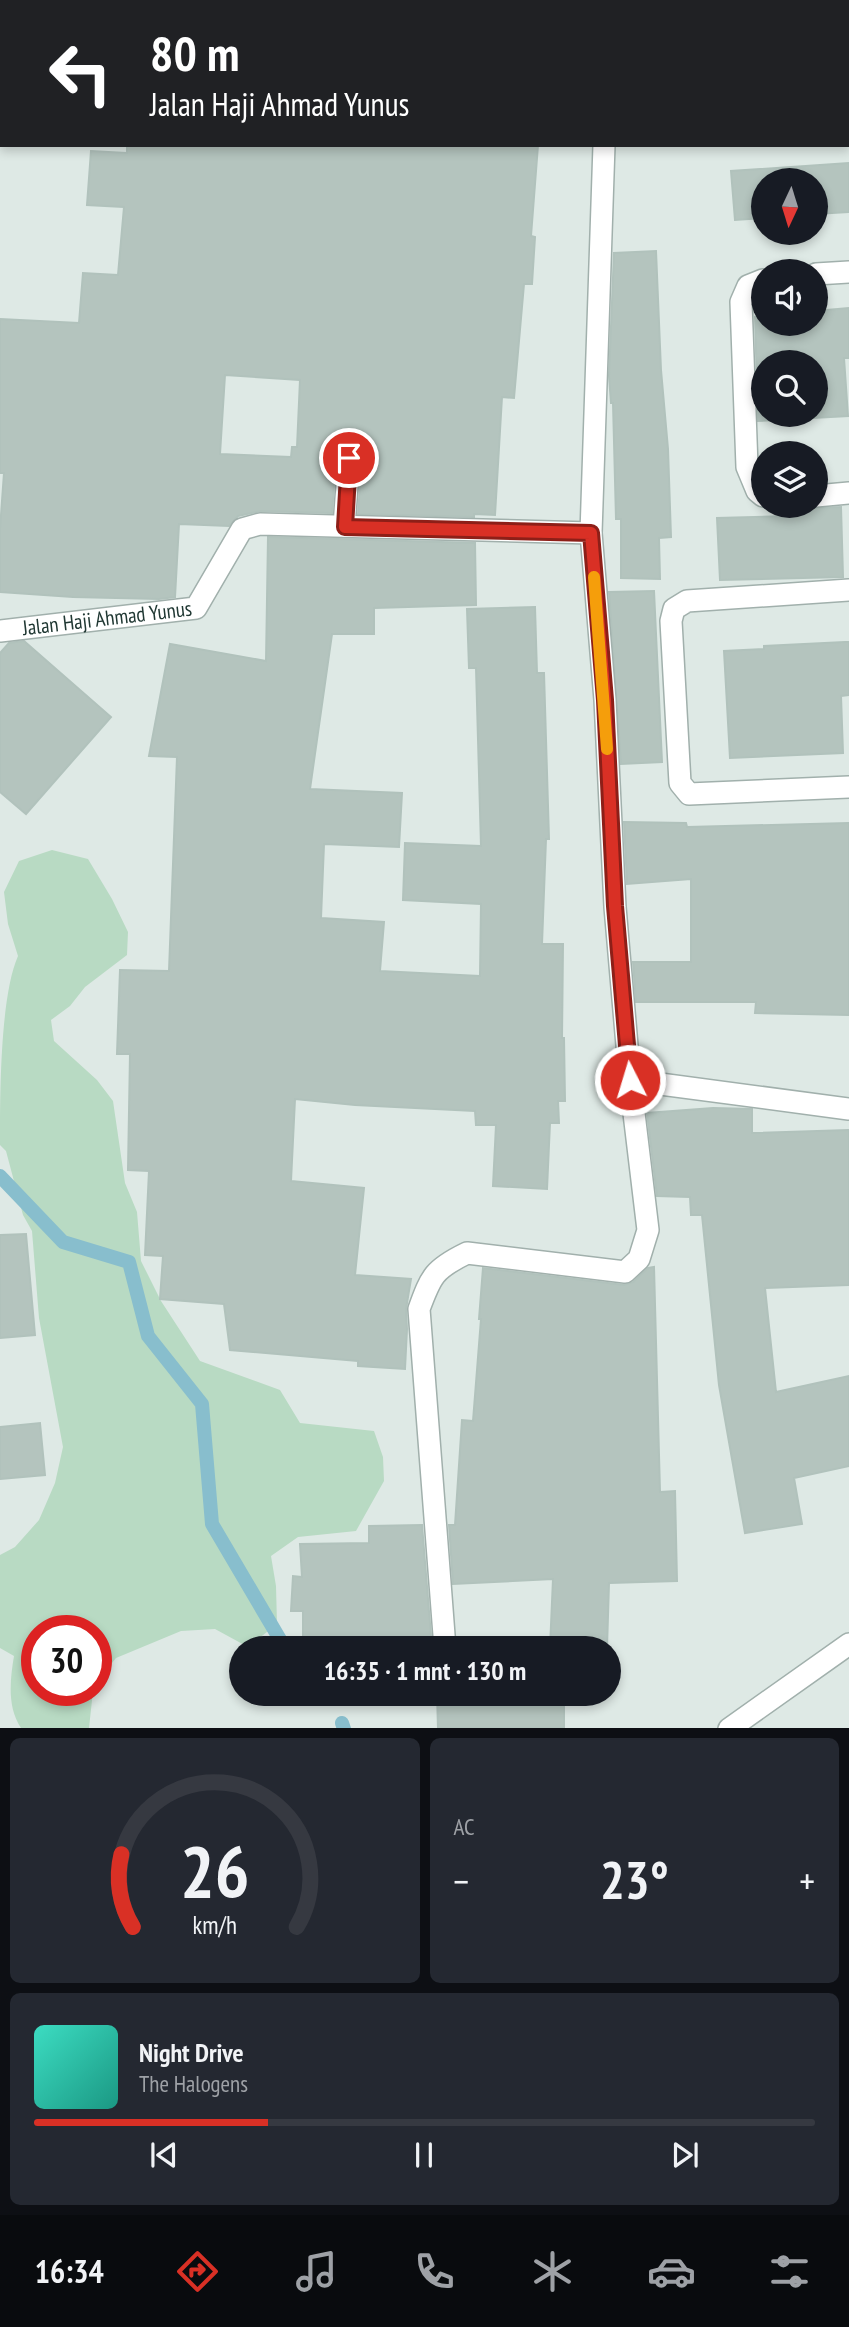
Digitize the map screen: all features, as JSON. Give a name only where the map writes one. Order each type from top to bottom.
[{"type":"street","points":[[444,1636],[419,1309],[430,1278],[447,1263],[467,1253],[625,1272],[639,1259],[648,1230],[630,1080],[615,906],[605,700],[591,533],[604,147]]},
{"type":"street","points":[[828,273],[849,272]]},
{"type":"street","points":[[751,285],[741,302],[747,467],[751,477]]},
{"type":"street","points":[[345,527],[349,458]]},
{"type":"street","points":[[828,495],[849,493]]},
{"type":"street","name":"Jalan Haji Ahmad Yunus","points":[[0,631],[196,608],[242,529],[260,524],[591,533]]},
{"type":"street","points":[[849,590],[687,601],[674,609],[671,621],[680,783],[689,794],[849,787]]},
{"type":"street","points":[[630,1080],[849,1109]]},
{"type":"street","points":[[729,1728],[849,1644]]},
{"type":"green space","points":[[52,850],[88,859],[128,932],[127,955],[85,987],[70,1006],[51,1020],[54,1041],[97,1080],[113,1101],[125,1183],[137,1212],[141,1261],[161,1301],[200,1361],[280,1390],[300,1423],[374,1431],[383,1457],[384,1481],[356,1531],[298,1537],[271,1556],[276,1586],[277,1624],[262,1636],[229,1637],[215,1629],[181,1631],[116,1658],[112,1663],[112,1615],[21,1615],[21,1706],[91,1706],[89,1728],[21,1728],[12,1702],[14,1656],[0,1648],[0,1555],[15,1547],[39,1520],[55,1483],[63,1447],[39,1318],[32,1231],[23,1215],[6,1151],[0,1145],[4,1021],[18,956],[8,924],[4,892],[19,861]]},
{"type":"building","points":[[127,147],[538,147],[531,236],[535,237],[532,284],[524,284],[514,398],[502,397],[495,515],[474,514],[474,517],[358,514],[362,459],[357,449],[349,446],[343,448],[336,457],[332,513],[260,511],[238,516],[229,526],[179,524],[175,597],[73,597],[0,592],[0,529],[4,473],[0,473],[0,319],[79,323],[83,273],[118,275],[124,207],[87,205],[91,151],[127,153]],"holes":[[[225,375],[300,380],[297,447],[292,447],[291,457],[220,454]]]},
{"type":"building","points":[[849,163],[849,212],[828,213],[828,168],[775,168]]},
{"type":"building","points":[[751,170],[751,219],[735,220],[731,171]]},
{"type":"building","points":[[656,251],[671,537],[659,538],[660,579],[621,578],[621,519],[616,519],[613,403],[609,376],[614,253]]},
{"type":"building","points":[[849,308],[849,358],[844,358],[848,416],[828,417],[828,350],[756,350],[756,336],[828,336],[828,310]]},
{"type":"building","points":[[841,507],[843,577],[720,580],[717,518],[828,518],[828,508]]},
{"type":"building","points":[[268,537],[475,543],[476,605],[374,608],[374,634],[332,634],[310,789],[402,793],[399,847],[324,844],[321,918],[384,922],[380,971],[480,976],[481,904],[403,900],[405,843],[481,846],[476,668],[469,668],[467,609],[535,607],[537,673],[544,673],[549,839],[546,839],[542,944],[563,944],[562,1038],[565,1101],[558,1101],[559,1123],[550,1123],[547,1189],[493,1186],[496,1125],[476,1125],[475,1111],[295,1099],[291,1181],[364,1188],[355,1275],[411,1279],[406,1309],[405,1369],[358,1366],[358,1361],[230,1350],[224,1304],[160,1299],[163,1256],[145,1255],[149,1171],[128,1170],[130,1054],[117,1054],[120,970],[169,971],[177,757],[149,756],[170,644],[266,661]]},
{"type":"building","points":[[654,591],[662,762],[621,764],[609,592]]},
{"type":"building","points":[[24,641],[111,717],[26,814],[0,792],[0,653],[9,643]]},
{"type":"building","points":[[849,642],[849,695],[841,696],[843,753],[730,758],[724,651],[764,649],[764,646]]},
{"type":"building","points":[[624,822],[686,823],[687,827],[849,823],[849,1015],[755,1013],[756,1002],[636,1002],[633,962],[691,962],[691,879],[627,884]]},
{"type":"building","points":[[713,1108],[752,1109],[752,1133],[849,1130],[849,1285],[765,1288],[776,1392],[849,1376],[849,1466],[794,1478],[802,1524],[745,1533],[719,1385],[702,1215],[691,1215],[690,1197],[657,1196],[647,1113]]},
{"type":"building","points":[[26,1234],[35,1335],[0,1338],[0,1235]]},
{"type":"building","points":[[654,1267],[660,1492],[675,1491],[677,1581],[609,1583],[607,1636],[551,1636],[553,1579],[453,1584],[449,1525],[455,1525],[462,1420],[473,1421],[483,1268],[624,1285],[633,1282],[648,1268]]},
{"type":"building","points":[[40,1423],[45,1475],[0,1479],[0,1427]]},
{"type":"building","points":[[422,1525],[431,1636],[303,1636],[303,1611],[291,1611],[293,1576],[302,1577],[300,1544],[369,1543],[369,1526]]},
{"type":"building","points":[[437,1706],[564,1706],[564,1728],[438,1728]]},
{"type":"waterway","points":[[0,1176],[63,1242],[129,1262],[148,1336],[202,1404],[212,1524],[278,1636]]},
{"type":"waterway","points":[[342,1723],[344,1728]]},
{"type":"slow traffic","points":[[594,577],[607,749]]},
{"type":"route","points":[[349,458],[345,527],[591,533],[605,700],[615,906],[630,1080]]}]
